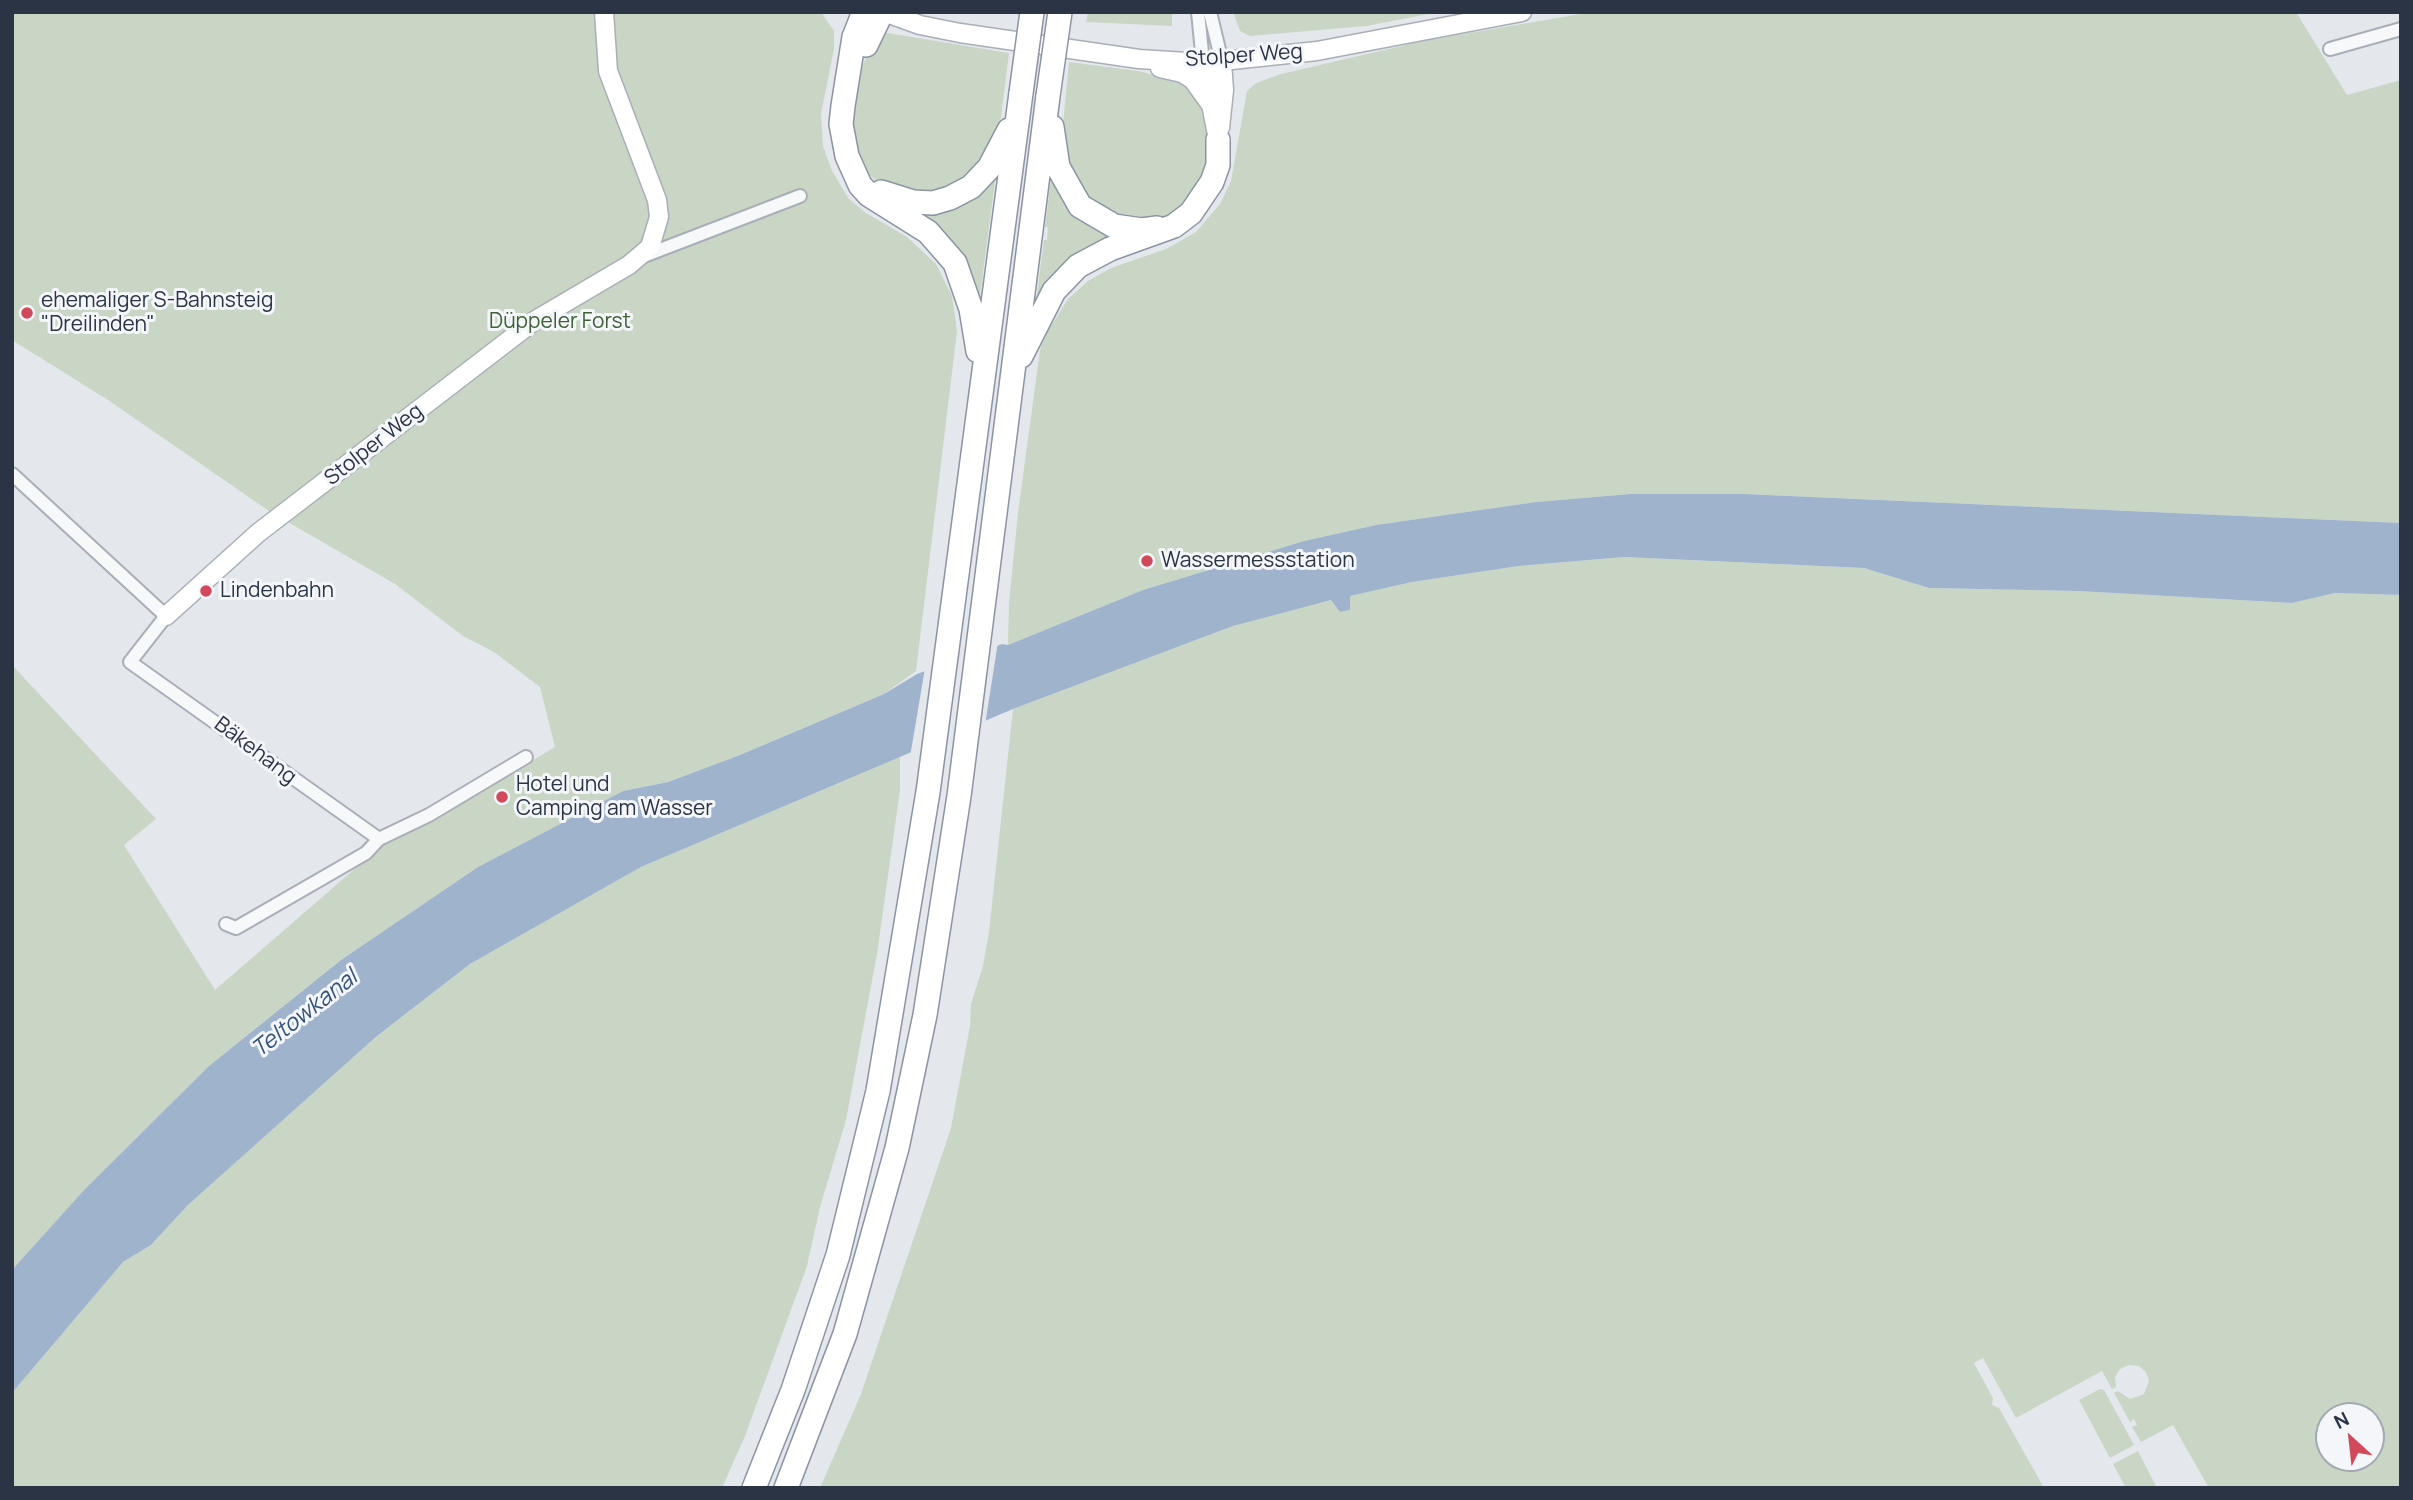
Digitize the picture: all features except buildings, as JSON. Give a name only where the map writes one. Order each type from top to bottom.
[{"type":"highway","points":[[845,93],[883,12]]},
{"type":"highway","points":[[754,1488],[793,1390],[855,1193],[881,1079],[928,792],[1031,12]]},
{"type":"highway","points":[[786,1488],[845,1335],[897,1149],[927,1002],[959,796],[1060,12]]},
{"type":"highway","points":[[857,19],[841,124],[852,172],[869,195],[928,232],[955,263],[971,309],[982,375]]},
{"type":"highway","points":[[1048,96],[1058,167],[1080,206],[1114,226],[1142,230],[1174,226]]},
{"type":"highway","points":[[852,172],[892,198],[933,203],[950,198],[971,187],[989,168],[1001,149],[1020,100]]},
{"type":"highway","points":[[1012,378],[1040,315],[1055,290],[1078,266],[1110,249],[1174,226],[1197,205],[1212,182],[1218,165],[1218,140]]},
{"type":"street","name":"Stolper Weg","points":[[604,12],[608,71],[657,200],[659,217],[656,234],[650,247],[641,256]]},
{"type":"street","name":"Stolper Weg","points":[[883,12],[920,25],[960,33],[1139,59],[1203,62],[1317,51],[1522,12]]},
{"type":"street","points":[[1198,12],[1203,62],[1218,140]]},
{"type":"street","points":[[1210,12],[1222,62],[1224,90],[1218,140]]},
{"type":"street","points":[[2330,49],[2401,29]]},
{"type":"street","points":[[1139,59],[1149,66],[1182,73],[1193,80],[1211,105]]},
{"type":"street","name":"Stolper Weg","points":[[130,662],[166,616],[220,565],[534,321],[641,256],[800,195]]},
{"type":"street","points":[[12,474],[166,616]]},
{"type":"street","name":"Bäkehang","points":[[130,662],[379,839]]},
{"type":"street","points":[[226,923],[236,928],[366,853],[379,839],[429,815],[526,757]]},
{"type":"green space","name":"Düppeler Forst","points":[[12,12],[821,12],[834,31],[834,49],[821,114],[823,146],[832,171],[849,199],[866,213],[907,237],[936,264],[952,296],[957,331],[916,671],[884,694],[740,755],[668,782],[623,791],[478,867],[341,960],[209,1066],[84,1190],[12,1270],[12,665],[156,819],[124,845],[215,990],[380,847],[436,819],[555,747],[540,687],[494,652],[463,636],[395,584],[269,511],[108,400],[12,340]]},
{"type":"green space","points":[[1088,12],[1172,12],[1172,26],[1086,22]]},
{"type":"green space","points":[[1233,12],[1439,12],[1366,26],[1250,36],[1240,31]]},
{"type":"green space","points":[[1592,12],[2296,12],[2347,95],[2401,80],[2401,523],[1744,494],[1630,494],[1536,502],[1376,525],[1304,541],[1143,590],[1008,645],[1009,603],[1018,513],[1040,350],[1046,334],[1068,299],[1088,281],[1111,268],[1166,249],[1196,232],[1220,204],[1231,181],[1247,91],[1256,83],[1281,74],[1423,41]]},
{"type":"green space","points":[[881,32],[1009,53],[1001,117],[991,151],[976,171],[943,193],[888,189],[865,172],[853,147],[850,120],[863,64]]},
{"type":"green space","points":[[1069,62],[1138,71],[1174,80],[1190,88],[1206,110],[1209,159],[1205,176],[1187,203],[1171,214],[1151,221],[1111,216],[1075,188],[1061,143]]},
{"type":"green space","points":[[998,159],[978,310],[971,284],[891,201],[915,206]]},
{"type":"green space","points":[[1052,171],[1127,232],[1035,310],[1044,240],[1047,240],[1048,227],[1045,227]]},
{"type":"green space","points":[[1624,557],[1864,568],[1929,588],[2078,591],[2292,603],[2335,593],[2401,595],[2401,1488],[2209,1488],[2173,1425],[2141,1442],[2132,1427],[2137,1425],[2134,1419],[2130,1422],[2114,1393],[2118,1391],[2130,1399],[2144,1394],[2149,1381],[2146,1372],[2139,1366],[2129,1365],[2120,1369],[2115,1377],[2116,1387],[2112,1389],[2102,1371],[2016,1418],[1983,1358],[1974,1363],[1993,1398],[1992,1405],[1999,1408],[2044,1488],[820,1488],[861,1394],[951,1128],[970,1026],[971,1004],[983,966],[989,932],[1013,709],[1233,626],[1331,600],[1340,612],[1350,610],[1349,596],[1412,582],[1519,566]]},
{"type":"green space","points":[[900,757],[900,790],[877,954],[846,1120],[820,1207],[807,1266],[745,1436],[722,1488],[12,1488],[12,1393],[123,1262],[151,1245],[188,1205],[377,1036],[470,964],[641,867]]},
{"type":"green space","points":[[2100,1389],[2104,1390],[2134,1445],[2110,1458],[2079,1400]]},
{"type":"green space","points":[[2138,1451],[2157,1488],[2126,1488],[2113,1464]]},
{"type":"water","name":"Teltowkanal","points":[[1630,494],[1744,494],[2401,523],[2401,595],[2335,593],[2292,603],[2078,591],[1929,588],[1864,568],[1624,557],[1519,566],[1412,582],[1350,596],[1350,610],[1340,612],[1331,600],[1233,626],[1013,709],[641,867],[470,964],[377,1036],[188,1205],[151,1245],[123,1262],[12,1393],[12,1270],[84,1190],[209,1066],[341,960],[478,867],[623,791],[668,782],[740,755],[884,694],[917,674],[1002,644],[1008,645],[1143,590],[1304,541],[1376,525],[1536,502]]},
{"type":"pier","points":[[998,642],[985,725],[910,757],[925,668]]},
{"type":"place","name":"ehemaliger S-Bahnsteig \"Dreilinden\"","points":[[27,313]]},
{"type":"place","name":"Wassermessstation","points":[[1147,561]]},
{"type":"place","name":"Lindenbahn","points":[[206,591]]},
{"type":"place","name":"Hotel und Camping am Wasser","points":[[502,797]]}]
